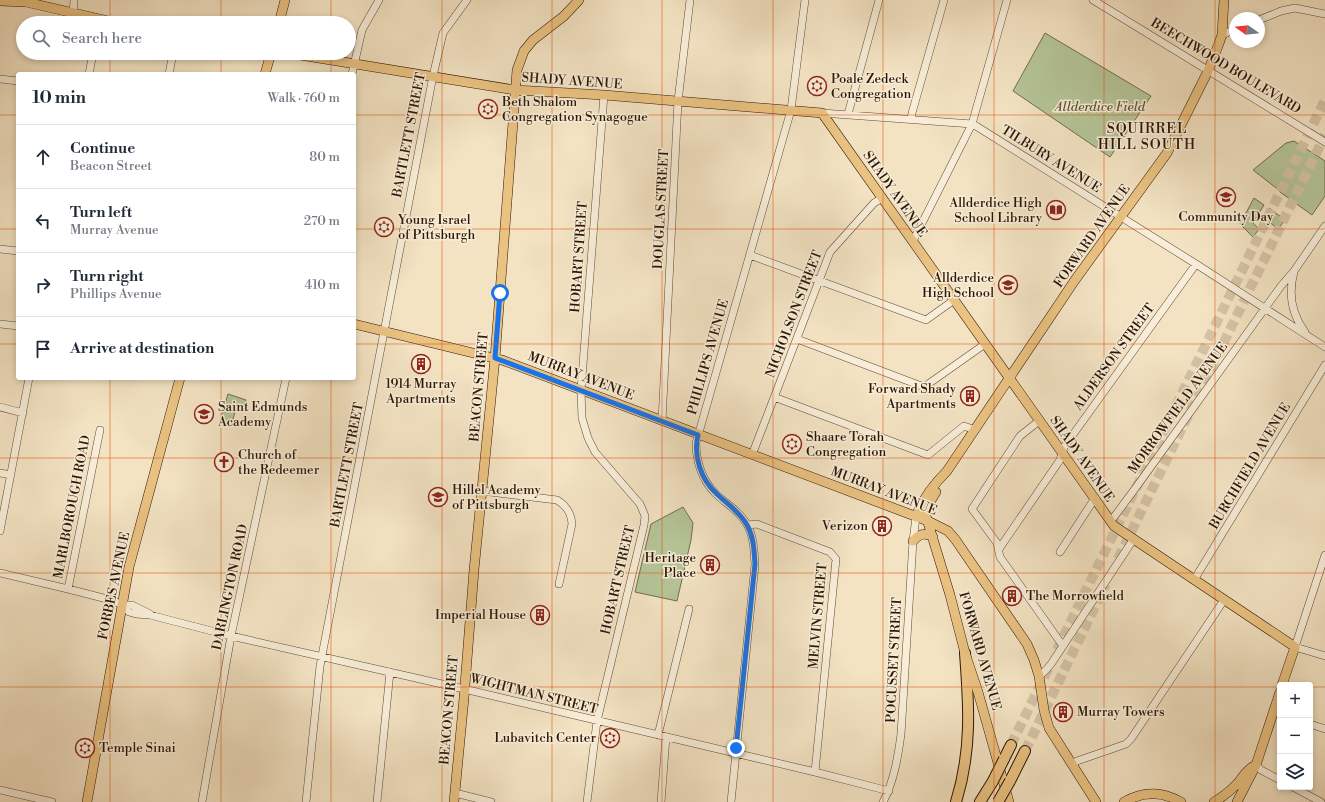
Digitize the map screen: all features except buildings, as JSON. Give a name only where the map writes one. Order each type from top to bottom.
[{"type":"highway","points":[[956,802],[963,773],[968,737],[969,706],[965,653]]},
{"type":"highway","points":[[980,802],[993,781],[1011,745]]},
{"type":"highway","points":[[998,802],[1025,751]]},
{"type":"main road","points":[[280,16],[285,0]]},
{"type":"main road","name":"BEACON STREET","points":[[454,798],[495,358],[517,70],[524,51],[533,40],[564,16],[579,0]]},
{"type":"main road","name":"FORWARD AVENUE","points":[[1009,802],[978,692],[965,653],[950,593],[926,512],[921,511],[936,482],[947,471],[1076,280],[1167,153],[1208,71],[1222,35],[1224,0]]},
{"type":"main road","points":[[0,1],[26,2],[83,16]]},
{"type":"main road","points":[[266,72],[269,60]]},
{"type":"main road","name":"SHADY AVENUE","points":[[330,60],[515,90],[604,95],[822,113],[1114,526],[1295,647]]},
{"type":"main road","name":"MURRAY AVENUE","points":[[356,324],[495,358],[752,455],[921,511],[928,521],[948,531],[955,539],[1027,644],[1039,676],[1044,710],[1048,724],[1096,802]]},
{"type":"main road","name":"FORBES AVENUE","points":[[87,802],[129,568],[179,380]]},
{"type":"main road","points":[[913,541],[918,535],[921,534],[927,534],[933,537]]},
{"type":"main road","points":[[1283,682],[1295,647]]},
{"type":"main road","points":[[965,653],[972,694],[1002,802]]},
{"type":"main road","points":[[1237,802],[1256,766],[1277,712]]},
{"type":"main road","points":[[1214,802],[1228,799],[1237,784],[1249,769],[1256,766]]},
{"type":"main road","points":[[1124,802],[1138,795],[1154,793],[1169,796],[1181,802]]},
{"type":"street","points":[[73,13],[74,0]]},
{"type":"street","points":[[356,56],[362,30],[379,0]]},
{"type":"street","name":"BARTLETT STREET","points":[[306,802],[322,656],[433,76],[443,33],[467,0]]},
{"type":"street","name":"DOUGLAS STREET","points":[[662,421],[678,101],[690,0]]},
{"type":"street","name":"PHILLIPS AVENUE","points":[[731,802],[755,564],[754,545],[748,525],[741,515],[715,493],[703,476],[696,453],[696,443],[791,110],[805,0]]},
{"type":"street","points":[[848,114],[879,0]]},
{"type":"street","points":[[911,119],[944,0]]},
{"type":"street","points":[[913,241],[972,124],[1007,0]]},
{"type":"street","name":"BEECHWOOD BOULEVARD","points":[[1093,0],[1325,142]]},
{"type":"street","points":[[1265,18],[1281,11],[1295,8],[1325,14]]},
{"type":"street","points":[[1222,35],[1229,32]]},
{"type":"street","points":[[88,72],[91,60]]},
{"type":"street","points":[[169,72],[172,60]]},
{"type":"street","points":[[352,72],[355,60]]},
{"type":"street","points":[[0,79],[16,81]]},
{"type":"street","name":"HOBART STREET","points":[[587,802],[597,721],[644,525],[644,516],[640,504],[595,452],[588,438],[582,418],[581,390],[604,95]]},
{"type":"street","name":"TILBURY AVENUE","points":[[822,113],[972,124],[1196,264],[1265,309]]},
{"type":"street","name":"NICHOLSON STREET","points":[[752,455],[830,252],[874,203],[882,198]]},
{"type":"street","points":[[1325,226],[1294,271],[1280,286],[1265,309],[1325,347]]},
{"type":"street","points":[[0,249],[16,251]]},
{"type":"street","points":[[750,255],[926,320],[954,300]]},
{"type":"street","name":"ALDERSON STREET","points":[[999,549],[1060,460],[1064,447],[1196,264]]},
{"type":"street","points":[[1294,271],[1290,290],[1291,301],[1298,322],[1306,334]]},
{"type":"street","name":"MORROWFIELD AVENUE","points":[[1109,520],[1114,517],[1137,486],[1265,309]]},
{"type":"street","points":[[0,324],[16,326]]},
{"type":"street","points":[[797,338],[924,387],[985,344]]},
{"type":"street","name":"BURCHFIELD AVENUE","points":[[1194,580],[1325,364]]},
{"type":"street","points":[[0,531],[29,380]]},
{"type":"street","name":"DARLINGTON ROAD","points":[[202,802],[231,636],[286,380]]},
{"type":"street","points":[[774,397],[928,455],[964,426],[975,430]]},
{"type":"street","points":[[0,407],[22,412]]},
{"type":"street","points":[[1039,421],[1020,436],[972,508],[998,543],[1000,557],[1063,646]]},
{"type":"street","name":"MARLBOROUGH ROAD","points":[[68,589],[100,430]]},
{"type":"street","points":[[0,473],[11,475]]},
{"type":"street","points":[[482,491],[557,500],[565,506],[571,517],[572,524],[559,584]]},
{"type":"street","points":[[1060,552],[1095,498]]},
{"type":"street","name":"POCUSSET STREET","points":[[883,802],[889,791],[898,757],[901,734],[913,541],[921,511]]},
{"type":"street","name":"MELVIN STREET","points":[[748,525],[756,524],[830,552],[836,559],[815,772]]},
{"type":"street","points":[[1039,676],[1046,670],[1063,646],[1133,540]]},
{"type":"street","points":[[1295,647],[1325,555]]},
{"type":"street","name":"WIGHTMAN STREET","points":[[0,574],[68,589],[111,600],[123,605],[132,605],[150,615],[231,636],[464,689],[815,772],[889,791]]},
{"type":"street","points":[[1072,765],[1077,761],[1126,744],[1131,739],[1224,600]]},
{"type":"street","points":[[658,735],[689,609]]},
{"type":"street","name":"SHADY AVENUE","points":[[1295,647],[1325,656]]},
{"type":"street","points":[[377,802],[390,672]]},
{"type":"street","points":[[1313,725],[1325,729]]},
{"type":"street","points":[[660,802],[666,737]]},
{"type":"street","points":[[1256,766],[1277,778]]},
{"type":"street","points":[[0,790],[52,802]]},
{"type":"street","points":[[1299,790],[1321,802]]},
{"type":"street","points":[[454,798],[491,802]]},
{"type":"green space","name":"Allderdice Field","points":[[1045,33],[1151,96],[1110,157],[1013,91]]},
{"type":"green space","points":[[1294,141],[1325,161],[1325,196],[1312,215],[1253,170],[1286,143]]},
{"type":"green space","points":[[1254,198],[1264,205],[1253,223],[1259,229],[1253,237],[1240,224]]},
{"type":"green space","points":[[1269,208],[1285,220],[1278,229],[1263,217]]},
{"type":"green space","points":[[228,394],[246,400],[244,406],[237,405],[231,426],[227,426],[226,422],[220,420]]},
{"type":"green space","points":[[683,507],[693,523],[691,540],[677,601],[635,592],[651,524]]},
{"type":"tunnel","points":[[1057,650],[1325,100]]},
{"type":"tunnel","points":[[1118,559],[1325,135]]},
{"type":"tunnel","points":[[1025,751],[1106,584]]},
{"type":"tunnel","points":[[1011,745],[1050,665]]},
{"type":"place","name":"Poale Zedeck Congregation","points":[[817,86]]},
{"type":"place","name":"Beth Shalom Congregation Synagogue","points":[[488,109]]},
{"type":"place","name":"Community Day","points":[[1226,197]]},
{"type":"place","name":"Allderdice High School Library","points":[[1056,210]]},
{"type":"place","name":"Young Israel of Pittsburgh","points":[[384,227]]},
{"type":"place","name":"Allderdice High School","points":[[1008,285]]},
{"type":"place","name":"1914 Murray Apartments","points":[[421,364]]},
{"type":"place","name":"Forward Shady Apartments","points":[[970,396]]},
{"type":"place","name":"Saint Edmunds Academy","points":[[204,414]]},
{"type":"place","name":"Shaare Torah Congregation","points":[[792,444]]},
{"type":"place","name":"Church of the Redeemer","points":[[224,462]]},
{"type":"place","name":"Hillel Academy of Pittsburgh","points":[[438,497]]},
{"type":"place","name":"Verizon","points":[[882,526]]},
{"type":"place","name":"Heritage Place","points":[[710,565]]},
{"type":"place","name":"The Morrowfield","points":[[1012,596]]},
{"type":"place","name":"Imperial House","points":[[540,615]]},
{"type":"place","name":"Murray Towers","points":[[1063,712]]},
{"type":"place","name":"Lubavitch Center","points":[[610,738]]},
{"type":"place","name":"Temple Sinai","points":[[85,748]]},
{"type":"district","name":"SQUIRREL HILL SOUTH","points":[[1147,138]]},
{"type":"route","points":[[500,293],[495,358],[698,435],[696,453],[698,464],[703,476],[715,493],[741,515],[748,525],[754,545],[755,564],[736,748]]}]
